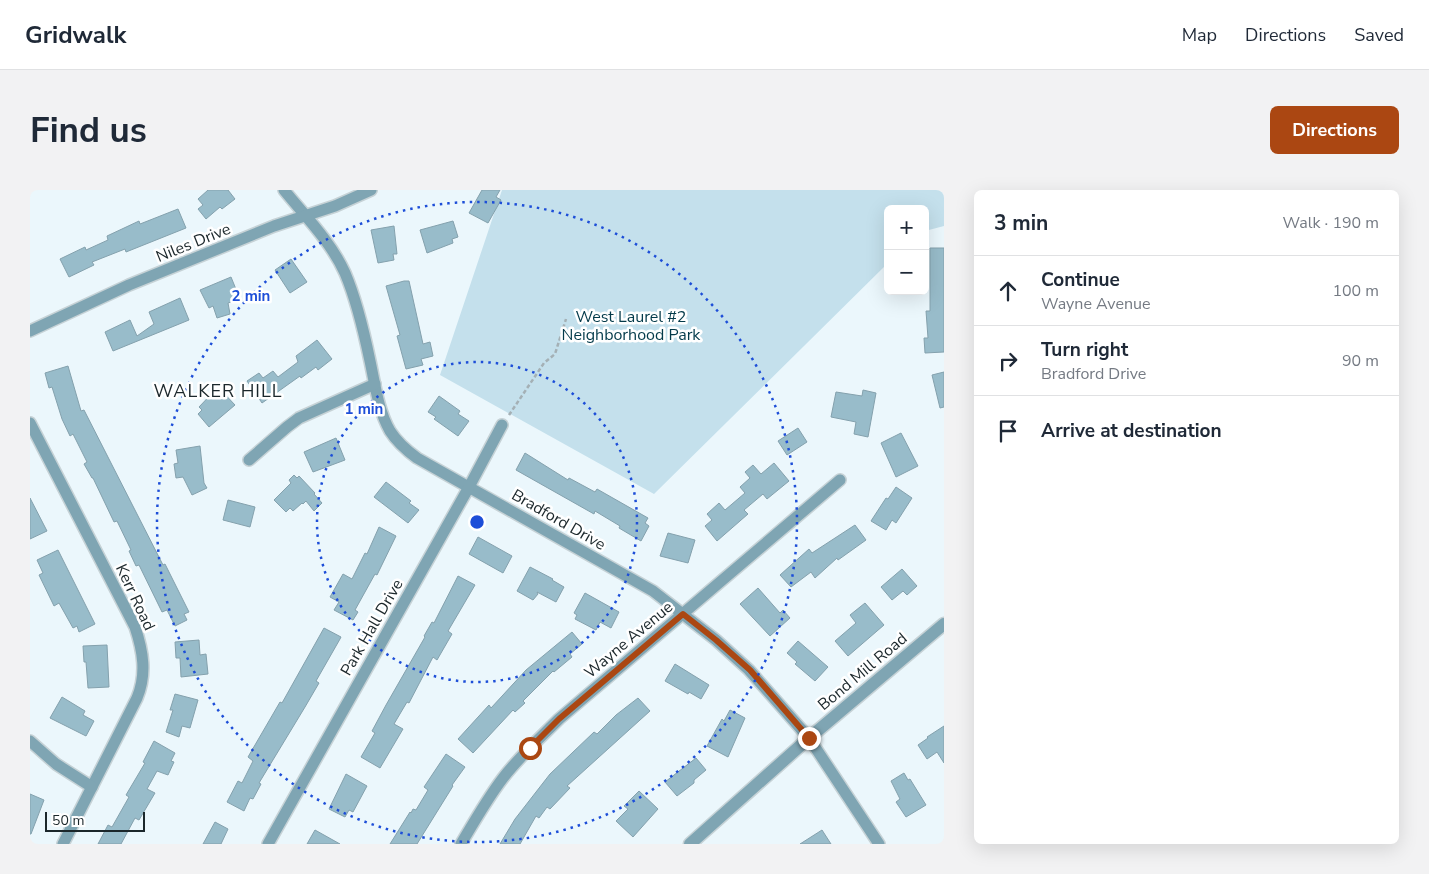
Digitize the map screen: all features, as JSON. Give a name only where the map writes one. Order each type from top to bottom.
[{"type":"street","name":"Bradford Drive","points":[[284,190],[334,253],[345,274],[363,328],[382,413],[402,446],[417,458],[653,591],[716,640],[750,670],[809,738],[879,844]]},
{"type":"street","name":"Niles Drive","points":[[30,331],[129,285],[304,215],[335,206],[371,190]]},
{"type":"street","points":[[249,460],[299,418],[375,384]]},
{"type":"street","name":"Kerr Road","points":[[30,423],[135,627],[143,667],[141,689],[62,844]]},
{"type":"street","name":"Park Hall Drive","points":[[268,844],[470,487],[502,425]]},
{"type":"street","name":"Wayne Avenue","points":[[461,844],[504,777],[559,719],[840,480]]},
{"type":"street","name":"Bond Mill Road","points":[[690,844],[809,738],[944,624]]},
{"type":"street","points":[[30,740],[56,764],[92,787]]},
{"type":"path","points":[[502,425],[544,363],[555,354],[566,319]]},
{"type":"green space","name":"West Laurel #2 Neighborhood Park","points":[[502,190],[944,190],[944,226],[929,230],[929,205],[884,205],[884,267],[654,494],[440,375]]},
{"type":"building","points":[[208,190],[228,190],[235,199],[222,209],[220,207],[206,219],[198,209],[203,205],[198,199]]},
{"type":"building","points":[[482,190],[500,190],[496,197],[501,200],[488,223],[469,213]]},
{"type":"building","points":[[178,209],[186,228],[126,252],[125,249],[92,262],[94,265],[69,277],[60,259],[85,247],[86,250],[108,240],[107,236],[139,221],[140,224]]},
{"type":"building","points":[[453,221],[458,237],[452,239],[453,243],[427,253],[420,230]]},
{"type":"building","points":[[394,226],[397,254],[393,254],[394,260],[378,263],[371,230]]},
{"type":"building","points":[[930,248],[944,248],[944,352],[925,353],[924,338],[928,338],[926,311],[930,311]]},
{"type":"building","points":[[291,259],[307,282],[290,293],[275,270]]},
{"type":"building","points":[[231,277],[240,299],[228,303],[230,314],[217,318],[213,306],[209,308],[200,290]]},
{"type":"building","points":[[409,281],[423,344],[430,342],[433,356],[421,359],[423,365],[406,369],[397,336],[400,335],[386,286]]},
{"type":"building","points":[[180,298],[189,320],[113,351],[105,332],[130,320],[137,336],[154,324],[149,312]]},
{"type":"building","points":[[317,340],[332,359],[318,370],[316,367],[301,378],[300,376],[262,403],[247,381],[259,373],[263,378],[273,371],[278,377],[298,362],[296,356]]},
{"type":"building","points":[[68,366],[81,411],[84,410],[189,612],[184,614],[187,620],[175,626],[167,610],[162,612],[139,565],[136,566],[129,551],[131,550],[117,521],[114,522],[93,478],[84,464],[87,462],[73,434],[70,436],[62,419],[52,387],[49,388],[45,373]]},
{"type":"building","points":[[944,372],[944,407],[940,408],[932,375]]},
{"type":"building","points":[[218,387],[235,405],[209,427],[198,414],[202,410],[199,407]]},
{"type":"building","points":[[863,390],[876,393],[868,437],[854,434],[856,422],[831,417],[836,392],[862,396]]},
{"type":"building","points":[[439,396],[460,411],[458,414],[469,421],[458,436],[434,419],[436,417],[428,412]]},
{"type":"building","points":[[798,428],[807,442],[787,455],[778,441]]},
{"type":"building","points":[[901,433],[918,466],[896,477],[881,443]]},
{"type":"building","points":[[336,438],[345,460],[313,472],[304,452]]},
{"type":"building","points":[[200,446],[204,483],[207,488],[192,495],[183,477],[176,478],[174,464],[178,463],[176,450]]},
{"type":"building","points":[[525,453],[568,480],[569,478],[595,492],[597,489],[648,518],[645,523],[649,526],[641,541],[595,511],[594,514],[516,470]]},
{"type":"building","points":[[774,463],[789,481],[767,499],[763,494],[744,510],[748,514],[717,541],[705,526],[712,520],[707,514],[719,503],[725,510],[745,493],[740,487],[750,478],[745,472],[753,465],[761,474]]},
{"type":"building","points":[[294,475],[297,478],[299,476],[322,503],[314,511],[306,501],[293,511],[290,508],[286,512],[274,500],[291,483],[289,480]]},
{"type":"building","points":[[386,482],[411,501],[409,503],[419,510],[408,523],[374,497]]},
{"type":"building","points":[[896,487],[912,498],[896,523],[892,520],[886,530],[871,521],[886,498],[888,499]]},
{"type":"building","points":[[30,498],[47,531],[30,539]]},
{"type":"building","points":[[228,500],[255,507],[250,527],[223,520]]},
{"type":"building","points":[[855,525],[866,540],[838,560],[837,558],[815,578],[811,572],[791,587],[780,575],[809,549],[812,553]]},
{"type":"building","points":[[379,527],[396,536],[377,575],[375,574],[355,610],[358,612],[353,620],[334,610],[339,602],[330,597],[343,574],[352,579],[365,553],[367,554]]},
{"type":"building","points":[[668,533],[695,540],[688,563],[660,556]]},
{"type":"building","points":[[478,537],[512,556],[503,573],[469,554]]},
{"type":"building","points":[[58,550],[95,624],[79,632],[77,626],[73,628],[59,603],[54,606],[39,575],[43,573],[37,560]]},
{"type":"building","points":[[530,567],[564,587],[556,602],[537,592],[538,594],[533,600],[517,591]]},
{"type":"building","points":[[902,569],[917,586],[907,595],[903,591],[892,600],[881,587]]},
{"type":"building","points":[[458,576],[475,585],[448,631],[452,634],[437,660],[433,657],[409,703],[407,702],[394,724],[403,729],[380,768],[361,757],[375,733],[372,731],[432,622],[434,623]]},
{"type":"building","points":[[758,588],[780,613],[783,610],[790,618],[770,636],[740,604]]},
{"type":"building","points":[[585,593],[619,612],[611,628],[600,622],[596,630],[575,619],[577,615],[574,613]]},
{"type":"building","points":[[865,603],[884,625],[848,656],[835,641],[856,623],[850,615]]},
{"type":"building","points":[[324,628],[341,637],[316,681],[319,683],[259,783],[261,784],[253,799],[250,798],[244,811],[227,802],[238,781],[242,783],[253,761],[248,757],[280,702],[282,703]]},
{"type":"building","points":[[572,632],[582,644],[570,654],[572,657],[553,671],[523,701],[525,703],[515,712],[513,710],[473,753],[458,739],[489,705],[491,708],[526,670]]},
{"type":"building","points":[[199,640],[200,655],[206,654],[208,674],[181,677],[180,658],[176,658],[175,642]]},
{"type":"building","points":[[798,641],[828,667],[815,681],[795,664],[797,662],[787,653]]},
{"type":"building","points":[[107,645],[109,687],[88,688],[83,646]]},
{"type":"building","points":[[675,664],[709,685],[701,699],[665,681]]},
{"type":"building","points":[[175,694],[198,700],[190,728],[182,726],[179,737],[166,732],[173,710],[170,710]]},
{"type":"building","points":[[62,697],[85,711],[83,715],[94,721],[86,736],[50,718]]},
{"type":"building","points":[[638,698],[650,711],[567,786],[570,788],[550,809],[547,807],[539,818],[536,816],[520,844],[500,844],[515,819],[550,774],[594,732],[597,734],[616,715]]},
{"type":"building","points":[[730,710],[745,718],[728,757],[707,746],[722,719],[724,721]]},
{"type":"building","points":[[944,726],[944,763],[937,752],[927,759],[918,745]]},
{"type":"building","points":[[154,741],[175,753],[171,761],[174,762],[168,775],[157,771],[147,789],[155,793],[139,820],[135,818],[121,844],[98,844],[108,825],[112,827],[129,797],[126,795],[145,763],[143,762]]},
{"type":"building","points":[[446,754],[465,767],[452,785],[417,844],[390,844],[410,812],[413,809],[416,810],[428,790],[424,787]]},
{"type":"building","points":[[696,758],[706,770],[694,780],[694,783],[677,796],[665,782]]},
{"type":"building","points":[[904,773],[908,780],[910,779],[926,805],[906,817],[896,802],[900,799],[891,781]]},
{"type":"building","points":[[346,774],[367,786],[353,812],[349,810],[345,817],[329,809]]},
{"type":"building","points":[[639,791],[658,809],[633,837],[616,821],[628,809],[624,806]]},
{"type":"building","points":[[30,794],[44,800],[31,834],[30,834]]},
{"type":"building","points":[[215,822],[228,829],[221,844],[203,844]]},
{"type":"building","points":[[315,830],[340,844],[307,844]]},
{"type":"building","points":[[822,830],[831,844],[800,844]]},
{"type":"district","name":"WALKER HILL","points":[[218,391]]},
{"type":"route","points":[[530,748],[601,682],[683,614],[750,670],[809,738]]}]
